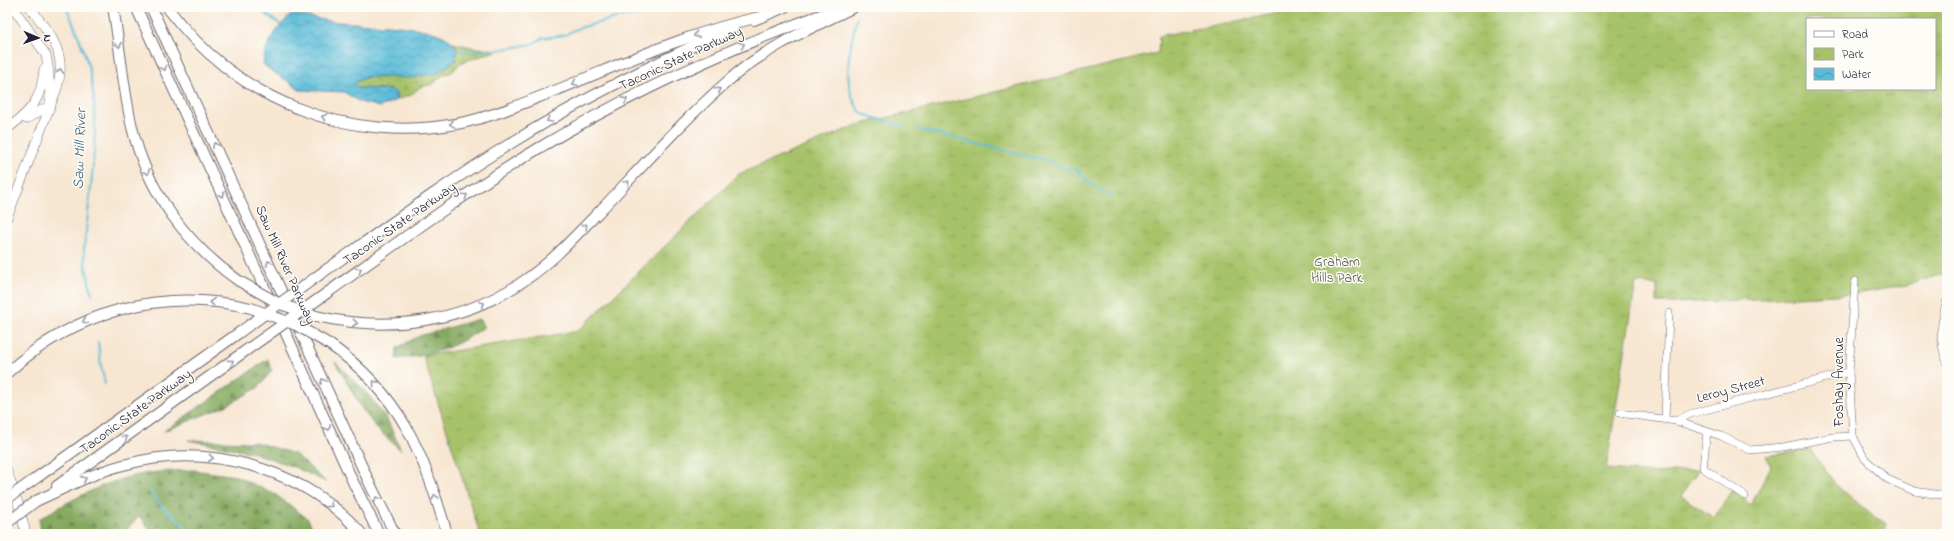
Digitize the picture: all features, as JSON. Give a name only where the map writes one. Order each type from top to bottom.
[{"type":"highway","points":[[113,7],[132,127],[148,174],[163,202],[181,228],[205,254],[239,281],[280,304],[316,316],[361,324],[412,323],[461,312],[507,292],[528,278],[556,255],[700,108],[738,72],[782,42],[854,7]]},
{"type":"highway","name":"Saw Mill River Parkway","points":[[136,7],[326,423],[379,534]]},
{"type":"highway","name":"Saw Mill River Parkway","points":[[151,7],[357,457],[395,534]]},
{"type":"highway","points":[[167,7],[189,34],[212,57],[242,80],[271,97],[302,110],[339,121],[377,127],[405,129],[453,124],[490,116],[703,32],[760,17]]},
{"type":"highway","name":"Taconic State Parkway","points":[[7,499],[464,173],[551,119],[664,59],[785,7]]},
{"type":"highway","name":"Taconic State Parkway","points":[[7,523],[248,349],[475,189],[583,123],[628,99],[715,57],[791,26],[843,7]]},
{"type":"highway","points":[[7,373],[29,354],[65,331],[96,317],[127,307],[154,302],[193,300],[220,302],[250,308],[290,322],[329,344],[351,361],[372,380],[405,423],[426,466],[447,534]]},
{"type":"highway","points":[[36,501],[86,478],[124,464],[187,456],[212,458],[252,466],[298,484],[329,504],[362,534]]},
{"type":"main road","points":[[13,7],[43,50],[48,63],[51,105]]},
{"type":"main road","points":[[7,218],[51,105],[60,75],[60,56],[52,37],[30,7]]},
{"type":"main road","points":[[7,129],[25,116],[37,101],[43,82],[43,50]]},
{"type":"main road","points":[[7,129],[51,105]]},
{"type":"main road","points":[[7,471],[21,511],[26,534]]},
{"type":"street","name":"Foshay Avenue","points":[[1855,281],[1850,372],[1853,436],[1866,458],[1886,479],[1910,490],[1947,496]]},
{"type":"street","points":[[1947,300],[1942,315],[1941,349],[1947,362]]},
{"type":"street","points":[[1665,420],[1669,313]]},
{"type":"street","name":"Leroy Street","points":[[1620,413],[1676,421],[1690,414],[1850,372]]},
{"type":"street","points":[[1676,421],[1721,436],[1750,450],[1783,447],[1832,438],[1853,436]]},
{"type":"street","points":[[1707,432],[1703,468],[1745,496]]},
{"type":"green space","name":"Graham Hills Park","points":[[1310,7],[1947,7],[1947,273],[1907,285],[1856,294],[1676,303],[1657,303],[1657,285],[1636,283],[1606,469],[1654,473],[1698,470],[1681,496],[1714,518],[1732,490],[1751,505],[1771,466],[1766,456],[1810,449],[1836,485],[1873,516],[1887,524],[1883,534],[480,534],[423,356],[578,331],[739,174],[857,125],[1158,53],[1159,36]]},
{"type":"green space","points":[[454,43],[475,48],[499,50],[460,63],[452,72],[443,75],[433,84],[420,87],[411,95],[396,100],[396,93],[381,89],[358,88],[353,83],[367,77],[382,78],[458,51]]},
{"type":"green space","points":[[479,319],[484,327],[453,346],[421,356],[396,359],[397,348],[419,336]]},
{"type":"green space","points":[[268,359],[272,370],[259,387],[228,405],[164,431]]},
{"type":"green space","points":[[335,362],[363,389],[386,417],[401,450],[378,430],[362,409]]},
{"type":"green space","points":[[188,440],[255,442],[295,454],[326,482],[294,467],[254,453]]},
{"type":"green space","points":[[193,470],[236,476],[276,495],[308,519],[315,534],[153,534],[139,516],[123,534],[41,534],[39,519],[78,497],[106,484],[120,479],[150,473]]},
{"type":"water","points":[[291,15],[330,21],[395,26],[430,31],[443,36],[455,45],[457,53],[456,60],[438,73],[412,78],[367,77],[354,83],[358,88],[392,90],[396,93],[396,100],[380,107],[360,102],[344,92],[299,90],[263,64],[266,50],[272,37]]},
{"type":"waterway","name":"Saw Mill River","points":[[66,7],[78,35],[88,65],[94,105],[95,126],[93,168],[84,250],[85,263],[92,295]]},
{"type":"waterway","points":[[261,7],[266,15],[280,24]]},
{"type":"waterway","points":[[458,51],[499,50],[532,44],[543,38],[565,35],[576,29],[616,18],[636,16],[649,10],[665,7]]},
{"type":"waterway","points":[[857,18],[851,42],[848,68],[851,93],[855,104],[862,114],[903,126]]},
{"type":"waterway","points":[[917,129],[1035,158],[1041,158],[1059,167],[1076,169],[1091,184],[1113,197]]},
{"type":"waterway","name":"Saw Mill River","points":[[98,342],[105,384]]},
{"type":"waterway","name":"Saw Mill River","points":[[150,491],[161,505],[193,534]]}]
